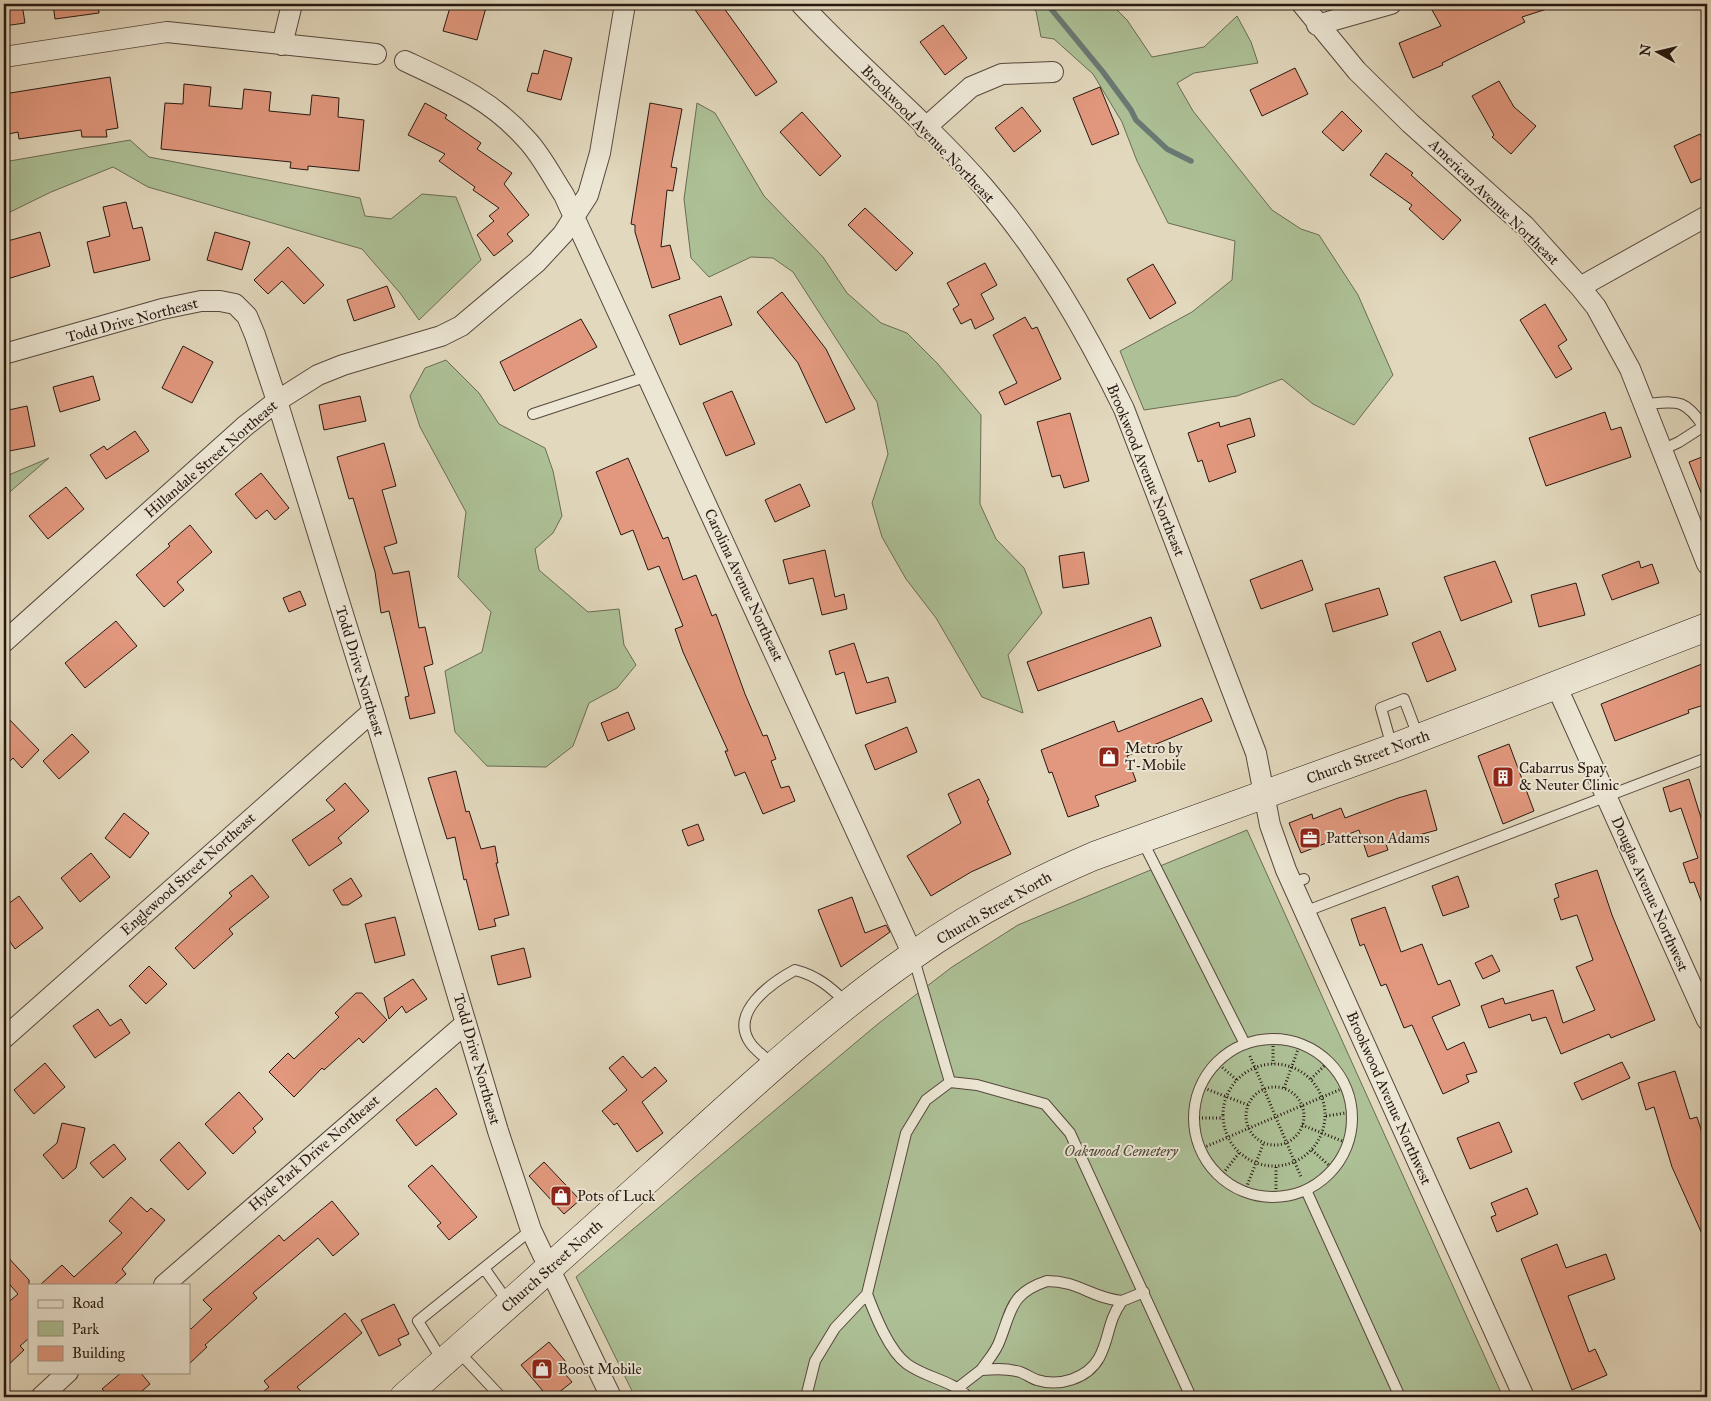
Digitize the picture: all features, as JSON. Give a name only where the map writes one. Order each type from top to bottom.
[{"type":"main road","name":"Church Street North","points":[[404,1397],[775,1066],[848,1004],[912,955],[995,905],[1052,874],[1142,839],[1393,748],[1707,627]]},
{"type":"street","points":[[282,45],[292,4]]},
{"type":"street","name":"Hillandale Street Northeast","points":[[4,642],[245,426],[277,401],[318,375],[343,365],[441,336],[461,326],[536,262],[563,234],[588,195],[600,153],[626,4]]},
{"type":"street","name":"Brookwood Avenue Northeast","points":[[801,4],[983,186],[1033,249],[1098,356],[1124,409],[1256,753],[1264,795]]},
{"type":"street","name":"American Avenue Northeast","points":[[1302,4],[1317,25],[1357,71],[1410,123],[1524,226],[1596,307],[1630,369],[1707,564]]},
{"type":"street","points":[[1317,25],[1391,4]]},
{"type":"street","points":[[4,57],[167,32],[376,54]]},
{"type":"street","name":"Carolina Avenue Northeast","points":[[405,61],[468,90],[507,119],[529,141],[564,194],[912,955]]},
{"type":"street","points":[[925,128],[971,87],[1002,74],[1053,72]]},
{"type":"street","points":[[1580,287],[1707,216]]},
{"type":"street","name":"Todd Drive Northeast","points":[[4,354],[201,301],[220,301],[235,304],[247,316],[277,401],[373,711],[498,1131],[531,1230],[548,1270],[611,1397]]},
{"type":"street","name":"Douglas Avenue Northwest","points":[[1556,686],[1707,1020]]},
{"type":"street","name":"Englewood Street Northeast","points":[[4,1038],[373,711]]},
{"type":"street","name":"Brookwood Avenue Northwest","points":[[1264,795],[1270,824],[1298,881],[1304,912],[1524,1397]]},
{"type":"street","name":"Hyde Park Drive Northeast","points":[[165,1284],[466,1023]]},
{"type":"street","points":[[41,1397],[66,1374]]},
{"type":"lane","points":[[533,414],[648,376]]},
{"type":"lane","points":[[1644,404],[1681,403],[1690,408],[1705,425],[1679,442],[1662,450]]},
{"type":"lane","points":[[1393,748],[1381,708],[1404,699],[1419,738]]},
{"type":"lane","points":[[1304,912],[1607,798],[1707,758]]},
{"type":"lane","points":[[1142,839],[1245,1044]]},
{"type":"lane","points":[[912,955],[950,1082]]},
{"type":"lane","points":[[775,1066],[751,1044],[744,1026],[746,1014],[754,1002],[776,980],[795,970],[812,974],[828,984],[848,1004]]},
{"type":"lane","points":[[1273,1039],[1293,1041],[1315,1050],[1328,1062],[1346,1087],[1352,1112],[1347,1143],[1341,1158],[1333,1169],[1306,1190],[1276,1196],[1256,1195],[1245,1191],[1233,1186],[1213,1170],[1200,1149],[1195,1118],[1196,1099],[1206,1075],[1223,1056],[1245,1044],[1273,1039]]},
{"type":"lane","points":[[806,1397],[815,1361],[835,1328],[867,1294],[906,1133],[926,1100],[950,1082],[977,1085],[1045,1104],[1070,1133],[1144,1292],[1190,1397]]},
{"type":"lane","points":[[1306,1190],[1400,1397]]},
{"type":"lane","points":[[502,1397],[450,1356],[418,1321],[531,1230]]},
{"type":"lane","points":[[484,1268],[509,1304]]},
{"type":"lane","points":[[959,1387],[981,1370],[999,1342],[1009,1310],[1018,1296],[1032,1286],[1047,1281],[1064,1281],[1096,1296],[1122,1301]]},
{"type":"lane","points":[[981,1370],[1003,1369],[1019,1371],[1037,1380],[1054,1383],[1071,1381],[1086,1373],[1098,1360],[1105,1344],[1112,1314],[1122,1301],[1144,1292]]},
{"type":"lane","points":[[867,1294],[880,1330],[906,1364],[941,1381],[959,1387],[968,1397]]},
{"type":"path","points":[[1273,1039],[1273,1064]]},
{"type":"path","points":[[1245,1044],[1306,1190]]},
{"type":"path","points":[[1284,1088],[1300,1044]]},
{"type":"path","points":[[1311,1079],[1328,1062]]},
{"type":"path","points":[[1217,1063],[1237,1080]]},
{"type":"path","points":[[1273,1064],[1292,1066],[1311,1079],[1322,1097],[1326,1116],[1323,1133],[1312,1150],[1295,1163],[1276,1167],[1256,1163],[1239,1153],[1228,1137],[1223,1118],[1226,1097],[1237,1080],[1255,1068],[1273,1064]]},
{"type":"path","points":[[1272,1086],[1284,1088],[1297,1096],[1302,1106],[1302,1125],[1294,1138],[1277,1145],[1264,1142],[1253,1135],[1248,1128],[1246,1118],[1248,1105],[1256,1094],[1264,1088],[1272,1086]]},
{"type":"path","points":[[1201,1087],[1248,1105]]},
{"type":"path","points":[[1200,1149],[1346,1087]]},
{"type":"path","points":[[1326,1116],[1352,1112]]},
{"type":"path","points":[[1195,1118],[1223,1118]]},
{"type":"path","points":[[1302,1125],[1347,1143]]},
{"type":"path","points":[[1245,1191],[1264,1142]]},
{"type":"path","points":[[1312,1150],[1333,1169]]},
{"type":"path","points":[[1221,1176],[1239,1153]]},
{"type":"path","points":[[1276,1167],[1276,1196]]},
{"type":"green space","points":[[1026,4],[1111,4],[1127,20],[1152,57],[1204,47],[1237,16],[1251,42],[1258,63],[1194,73],[1177,83],[1193,111],[1272,210],[1301,229],[1319,235],[1358,295],[1393,375],[1354,425],[1313,404],[1282,379],[1237,396],[1144,410],[1120,351],[1192,312],[1232,280],[1235,241],[1168,223],[1137,161],[1122,122],[1093,74],[1054,39],[1041,37],[1036,11]]},
{"type":"green space","points":[[697,103],[715,113],[764,196],[823,257],[847,293],[881,323],[907,333],[937,363],[981,415],[980,504],[996,539],[1024,568],[1042,613],[1008,655],[1023,713],[982,697],[936,618],[906,579],[882,537],[872,503],[888,454],[877,402],[793,272],[773,258],[751,257],[709,277],[691,258],[684,199]]},
{"type":"green space","points":[[130,140],[149,157],[360,198],[365,216],[391,219],[422,194],[456,197],[481,260],[419,320],[400,293],[362,249],[148,187],[113,167],[51,192],[4,215],[4,162]]},
{"type":"green space","points":[[446,360],[479,393],[499,424],[545,448],[553,471],[562,516],[553,533],[535,549],[539,570],[588,612],[619,609],[624,645],[636,665],[617,688],[589,703],[573,746],[546,767],[487,766],[455,732],[445,671],[482,652],[491,612],[458,577],[466,512],[420,427],[410,396],[425,368]]},
{"type":"green space","points":[[49,458],[4,497],[4,477]]},
{"type":"green space","name":"Oakwood Cemetery","points":[[1247,830],[1503,1397],[635,1397],[576,1277],[879,1023],[952,967],[1018,925]]},
{"type":"building","points":[[4,4],[22,4],[25,23],[4,26]]},
{"type":"building","points":[[53,4],[98,4],[99,13],[55,19]]},
{"type":"building","points":[[451,4],[487,4],[477,40],[443,31]]},
{"type":"building","points":[[691,4],[721,4],[777,82],[756,96]]},
{"type":"building","points":[[1444,4],[1553,4],[1553,7],[1522,17],[1525,22],[1442,63],[1443,65],[1413,78],[1399,43],[1441,26],[1432,10]]},
{"type":"building","points":[[943,25],[967,58],[945,75],[920,42]]},
{"type":"building","points":[[544,50],[572,58],[561,100],[527,91],[532,73],[538,74]]},
{"type":"building","points":[[1295,68],[1308,94],[1262,116],[1250,90]]},
{"type":"building","points":[[110,77],[118,128],[106,130],[107,137],[82,137],[81,130],[19,139],[18,132],[4,135],[4,94]]},
{"type":"building","points":[[1499,81],[1514,107],[1536,126],[1511,154],[1492,137],[1494,135],[1472,96]]},
{"type":"building","points":[[184,84],[211,87],[209,106],[242,109],[244,89],[271,92],[269,111],[310,115],[312,95],[339,98],[338,117],[364,120],[359,171],[308,166],[308,170],[290,168],[291,162],[161,149],[165,103],[183,104]]},
{"type":"building","points":[[1100,87],[1119,134],[1092,145],[1073,98]]},
{"type":"building","points":[[425,103],[447,115],[445,118],[481,143],[477,149],[512,173],[504,184],[529,215],[507,234],[513,241],[494,256],[477,235],[494,221],[489,216],[499,208],[473,190],[475,187],[439,161],[445,154],[408,135]]},
{"type":"building","points":[[650,103],[682,109],[671,167],[677,168],[673,191],[667,190],[661,247],[670,245],[680,279],[652,288],[635,232],[635,225],[631,224]]},
{"type":"building","points":[[1022,107],[1041,131],[1014,152],[995,128]]},
{"type":"building","points":[[1342,111],[1362,131],[1343,151],[1322,132]]},
{"type":"building","points":[[802,112],[841,156],[820,176],[780,132]]},
{"type":"building","points":[[1700,134],[1707,150],[1707,176],[1691,183],[1674,146]]},
{"type":"building","points":[[1386,153],[1413,173],[1411,175],[1461,220],[1443,240],[1409,209],[1412,205],[1370,175]]},
{"type":"building","points":[[126,202],[133,229],[142,227],[150,260],[94,273],[87,242],[110,236],[103,207]]},
{"type":"building","points":[[865,208],[913,253],[896,271],[848,225]]},
{"type":"building","points":[[40,232],[50,266],[4,280],[4,242]]},
{"type":"building","points":[[215,232],[250,242],[242,270],[207,260]]},
{"type":"building","points":[[288,247],[324,285],[304,304],[282,281],[268,294],[254,280]]},
{"type":"building","points":[[985,263],[997,285],[981,294],[994,319],[975,329],[971,319],[961,324],[953,309],[959,305],[947,283]]},
{"type":"building","points":[[1153,264],[1176,303],[1150,319],[1127,279]]},
{"type":"building","points":[[387,286],[395,307],[354,321],[347,300]]},
{"type":"building","points":[[782,292],[826,349],[855,409],[826,423],[798,363],[757,312]]},
{"type":"building","points":[[721,296],[732,325],[680,345],[669,315]]},
{"type":"building","points":[[1545,304],[1567,340],[1558,346],[1572,369],[1556,378],[1520,320]]},
{"type":"building","points":[[1025,317],[1032,329],[1037,327],[1061,379],[1005,405],[999,392],[1017,383],[993,335]]},
{"type":"building","points":[[581,319],[597,347],[514,391],[500,362]]},
{"type":"building","points":[[183,346],[213,362],[192,403],[162,388]]},
{"type":"building","points":[[93,376],[100,400],[60,412],[53,387]]},
{"type":"building","points":[[732,391],[755,444],[726,456],[703,403]]},
{"type":"building","points":[[360,396],[366,421],[324,430],[319,405]]},
{"type":"building","points":[[27,406],[35,446],[4,452],[4,411]]},
{"type":"building","points":[[1605,412],[1611,430],[1621,427],[1631,457],[1546,486],[1529,438]]},
{"type":"building","points":[[1070,413],[1089,481],[1064,488],[1060,475],[1052,477],[1037,422]]},
{"type":"building","points":[[1250,418],[1255,436],[1227,445],[1236,472],[1209,482],[1202,460],[1198,462],[1188,433],[1219,422],[1220,427]]},
{"type":"building","points":[[135,431],[149,451],[106,479],[90,455],[104,446],[107,450]]},
{"type":"building","points":[[384,443],[396,486],[382,490],[397,543],[384,547],[393,574],[409,571],[419,628],[425,627],[433,664],[424,667],[435,713],[410,719],[405,697],[409,696],[389,611],[381,613],[375,572],[353,498],[349,499],[337,457]]},
{"type":"building","points":[[1707,455],[1707,505],[1706,505],[1689,462]]},
{"type":"building","points":[[628,458],[663,539],[668,537],[683,580],[696,575],[712,616],[716,614],[745,694],[763,736],[767,735],[776,759],[771,761],[781,788],[789,786],[795,801],[763,814],[745,772],[735,776],[725,751],[728,751],[683,652],[675,629],[683,626],[659,566],[648,570],[633,530],[621,535],[596,472]]},
{"type":"building","points":[[261,473],[289,508],[275,520],[267,510],[256,519],[235,494]]},
{"type":"building","points":[[800,484],[810,506],[775,522],[765,500]]},
{"type":"building","points":[[66,487],[84,509],[48,539],[29,516]]},
{"type":"building","points":[[190,525],[212,552],[177,582],[184,590],[164,607],[136,575],[170,546],[168,544]]},
{"type":"building","points":[[825,550],[835,597],[844,594],[847,609],[822,615],[813,578],[789,584],[783,560]]},
{"type":"building","points":[[1084,552],[1089,584],[1063,588],[1059,556]]},
{"type":"building","points":[[1302,560],[1313,590],[1261,609],[1250,580]]},
{"type":"building","points":[[1495,561],[1512,602],[1461,621],[1444,577]]},
{"type":"building","points":[[1639,561],[1641,568],[1652,564],[1659,583],[1612,600],[1602,575]]},
{"type":"building","points":[[1576,583],[1585,615],[1539,627],[1531,595]]},
{"type":"building","points":[[1379,588],[1388,615],[1333,632],[1325,604]]},
{"type":"building","points":[[300,591],[306,605],[289,612],[283,598]]},
{"type":"building","points":[[1151,617],[1161,646],[1038,691],[1027,662]]},
{"type":"building","points":[[116,621],[137,646],[85,688],[65,663]]},
{"type":"building","points":[[1440,631],[1456,670],[1427,682],[1412,643]]},
{"type":"building","points":[[854,643],[867,683],[888,677],[896,702],[856,714],[844,672],[836,675],[829,651]]},
{"type":"building","points":[[1707,662],[1707,704],[1688,710],[1689,713],[1615,741],[1601,704]]},
{"type":"building","points":[[1202,698],[1212,721],[1127,756],[1136,781],[1095,796],[1099,806],[1068,817],[1052,772],[1049,773],[1041,750],[1114,721],[1118,732]]},
{"type":"building","points":[[628,712],[635,729],[608,741],[601,723]]},
{"type":"building","points":[[4,714],[39,750],[22,768],[13,758],[4,767]]},
{"type":"building","points":[[907,727],[917,752],[875,770],[865,745]]},
{"type":"building","points":[[72,734],[89,752],[59,779],[43,761]]},
{"type":"building","name":"Cabarrus Spay & Neuter Clinic","points":[[1509,744],[1534,811],[1503,824],[1478,756]]},
{"type":"building","points":[[456,771],[466,812],[469,811],[481,849],[495,846],[498,863],[496,863],[509,915],[494,919],[496,926],[479,930],[466,879],[464,880],[455,837],[447,839],[428,778]]},
{"type":"building","points":[[979,779],[1011,854],[971,872],[931,896],[907,856],[961,823],[948,794]]},
{"type":"building","points":[[1689,779],[1703,824],[1707,823],[1706,914],[1694,882],[1690,883],[1683,863],[1698,858],[1681,808],[1670,812],[1663,788]]},
{"type":"building","points":[[345,783],[369,811],[338,838],[342,843],[309,866],[292,840],[335,810],[326,800]]},
{"type":"building","points":[[1426,790],[1437,830],[1386,844],[1388,850],[1368,857],[1359,830],[1301,853],[1289,823],[1312,814],[1313,819],[1341,808],[1345,818],[1398,798]]},
{"type":"building","points":[[124,813],[149,833],[130,858],[105,838]]},
{"type":"building","points":[[698,824],[704,840],[688,846],[682,830]]},
{"type":"building","points":[[91,853],[110,877],[80,902],[61,878]]},
{"type":"building","points":[[1597,870],[1612,915],[1655,1020],[1611,1038],[1609,1034],[1561,1054],[1546,1017],[1532,1021],[1530,1014],[1489,1028],[1481,1006],[1503,998],[1505,1004],[1553,990],[1563,1023],[1595,1010],[1576,967],[1593,960],[1577,915],[1561,920],[1554,899],[1559,897],[1555,884]]},
{"type":"building","points":[[252,875],[269,897],[229,929],[233,934],[194,969],[175,948],[232,896],[229,893]]},
{"type":"building","points":[[1458,876],[1469,907],[1443,916],[1432,886]]},
{"type":"building","points":[[351,878],[362,896],[348,905],[342,905],[333,890]]},
{"type":"building","points":[[19,896],[43,928],[15,949],[4,933],[4,907]]},
{"type":"building","points":[[852,897],[865,933],[886,925],[890,932],[841,967],[818,910]]},
{"type":"building","points":[[1385,907],[1401,952],[1422,944],[1438,985],[1450,980],[1460,1005],[1432,1017],[1447,1050],[1464,1042],[1477,1072],[1466,1075],[1469,1082],[1443,1094],[1412,1025],[1404,1028],[1386,984],[1381,986],[1364,944],[1360,946],[1351,919]]},
{"type":"building","points":[[395,917],[405,955],[375,963],[365,924]]},
{"type":"building","points":[[524,948],[531,977],[498,985],[491,956]]},
{"type":"building","points":[[1492,955],[1500,971],[1483,979],[1475,963]]},
{"type":"building","points":[[149,966],[167,984],[146,1004],[129,986]]},
{"type":"building","points":[[413,979],[427,999],[406,1013],[402,1006],[389,1019],[384,998]]},
{"type":"building","points":[[356,993],[362,993],[387,1020],[363,1043],[359,1038],[324,1070],[322,1068],[294,1097],[269,1072],[288,1053],[294,1059],[339,1017],[335,1013]]},
{"type":"building","points":[[98,1009],[110,1026],[121,1019],[130,1033],[95,1058],[73,1026]]},
{"type":"building","points":[[623,1056],[642,1078],[655,1067],[667,1081],[642,1102],[663,1133],[637,1152],[617,1123],[614,1125],[602,1111],[627,1090],[609,1068]]},
{"type":"building","points":[[1622,1062],[1630,1078],[1582,1100],[1574,1083]]},
{"type":"building","points":[[45,1063],[65,1087],[34,1114],[14,1090]]},
{"type":"building","points":[[1675,1071],[1690,1119],[1697,1117],[1707,1148],[1707,1245],[1672,1167],[1654,1107],[1646,1110],[1638,1083]]},
{"type":"building","points":[[436,1088],[457,1114],[416,1146],[396,1120]]},
{"type":"building","points":[[239,1092],[263,1119],[253,1128],[256,1132],[233,1154],[205,1124]]},
{"type":"building","points":[[1499,1122],[1512,1152],[1470,1169],[1457,1138]]},
{"type":"building","points":[[62,1123],[85,1128],[76,1168],[63,1179],[43,1155],[57,1143]]},
{"type":"building","points":[[179,1142],[206,1173],[188,1190],[160,1160]]},
{"type":"building","points":[[114,1144],[126,1159],[103,1178],[90,1163]]},
{"type":"building","points":[[544,1162],[580,1200],[564,1214],[529,1176]]},
{"type":"building","points":[[432,1165],[477,1217],[449,1240],[437,1226],[441,1223],[408,1186]]},
{"type":"building","points":[[1527,1188],[1538,1214],[1497,1232],[1491,1217],[1496,1215],[1491,1203]]},
{"type":"building","points":[[131,1197],[147,1212],[151,1208],[165,1220],[122,1269],[126,1274],[115,1284],[41,1284],[62,1265],[74,1277],[122,1233],[109,1221]]},
{"type":"building","points":[[332,1201],[359,1234],[333,1256],[318,1238],[253,1293],[257,1298],[205,1345],[207,1347],[190,1363],[190,1328],[212,1309],[203,1300],[279,1235],[284,1241]]},
{"type":"building","points":[[1557,1244],[1566,1268],[1606,1254],[1615,1279],[1568,1296],[1589,1352],[1595,1349],[1607,1375],[1572,1390],[1521,1259]]},
{"type":"building","points":[[4,1253],[29,1280],[29,1284],[28,1339],[20,1346],[24,1350],[4,1369],[4,1306],[18,1294],[4,1278]]},
{"type":"building","points":[[394,1304],[409,1334],[398,1339],[401,1345],[379,1356],[361,1320]]},
{"type":"building","points":[[345,1313],[362,1333],[297,1387],[306,1397],[257,1397],[269,1387],[264,1381]]},
{"type":"building","points":[[549,1342],[566,1362],[560,1368],[572,1382],[553,1397],[548,1397],[521,1365]]},
{"type":"building","points":[[120,1374],[142,1374],[150,1384],[135,1397],[110,1397],[102,1389]]},
{"type":"waterway","points":[[1047,4],[1103,72],[1131,110],[1136,120],[1167,149],[1191,161]]},
{"type":"place","name":"Metro by T-Mobile","points":[[1109,757]]},
{"type":"place","name":"Cabarrus Spay & Neuter Clinic","points":[[1503,777]]},
{"type":"place","name":"Patterson Adams","points":[[1310,838]]},
{"type":"place","name":"Pots of Luck","points":[[561,1196]]},
{"type":"place","name":"Boost Mobile","points":[[542,1369]]}]
